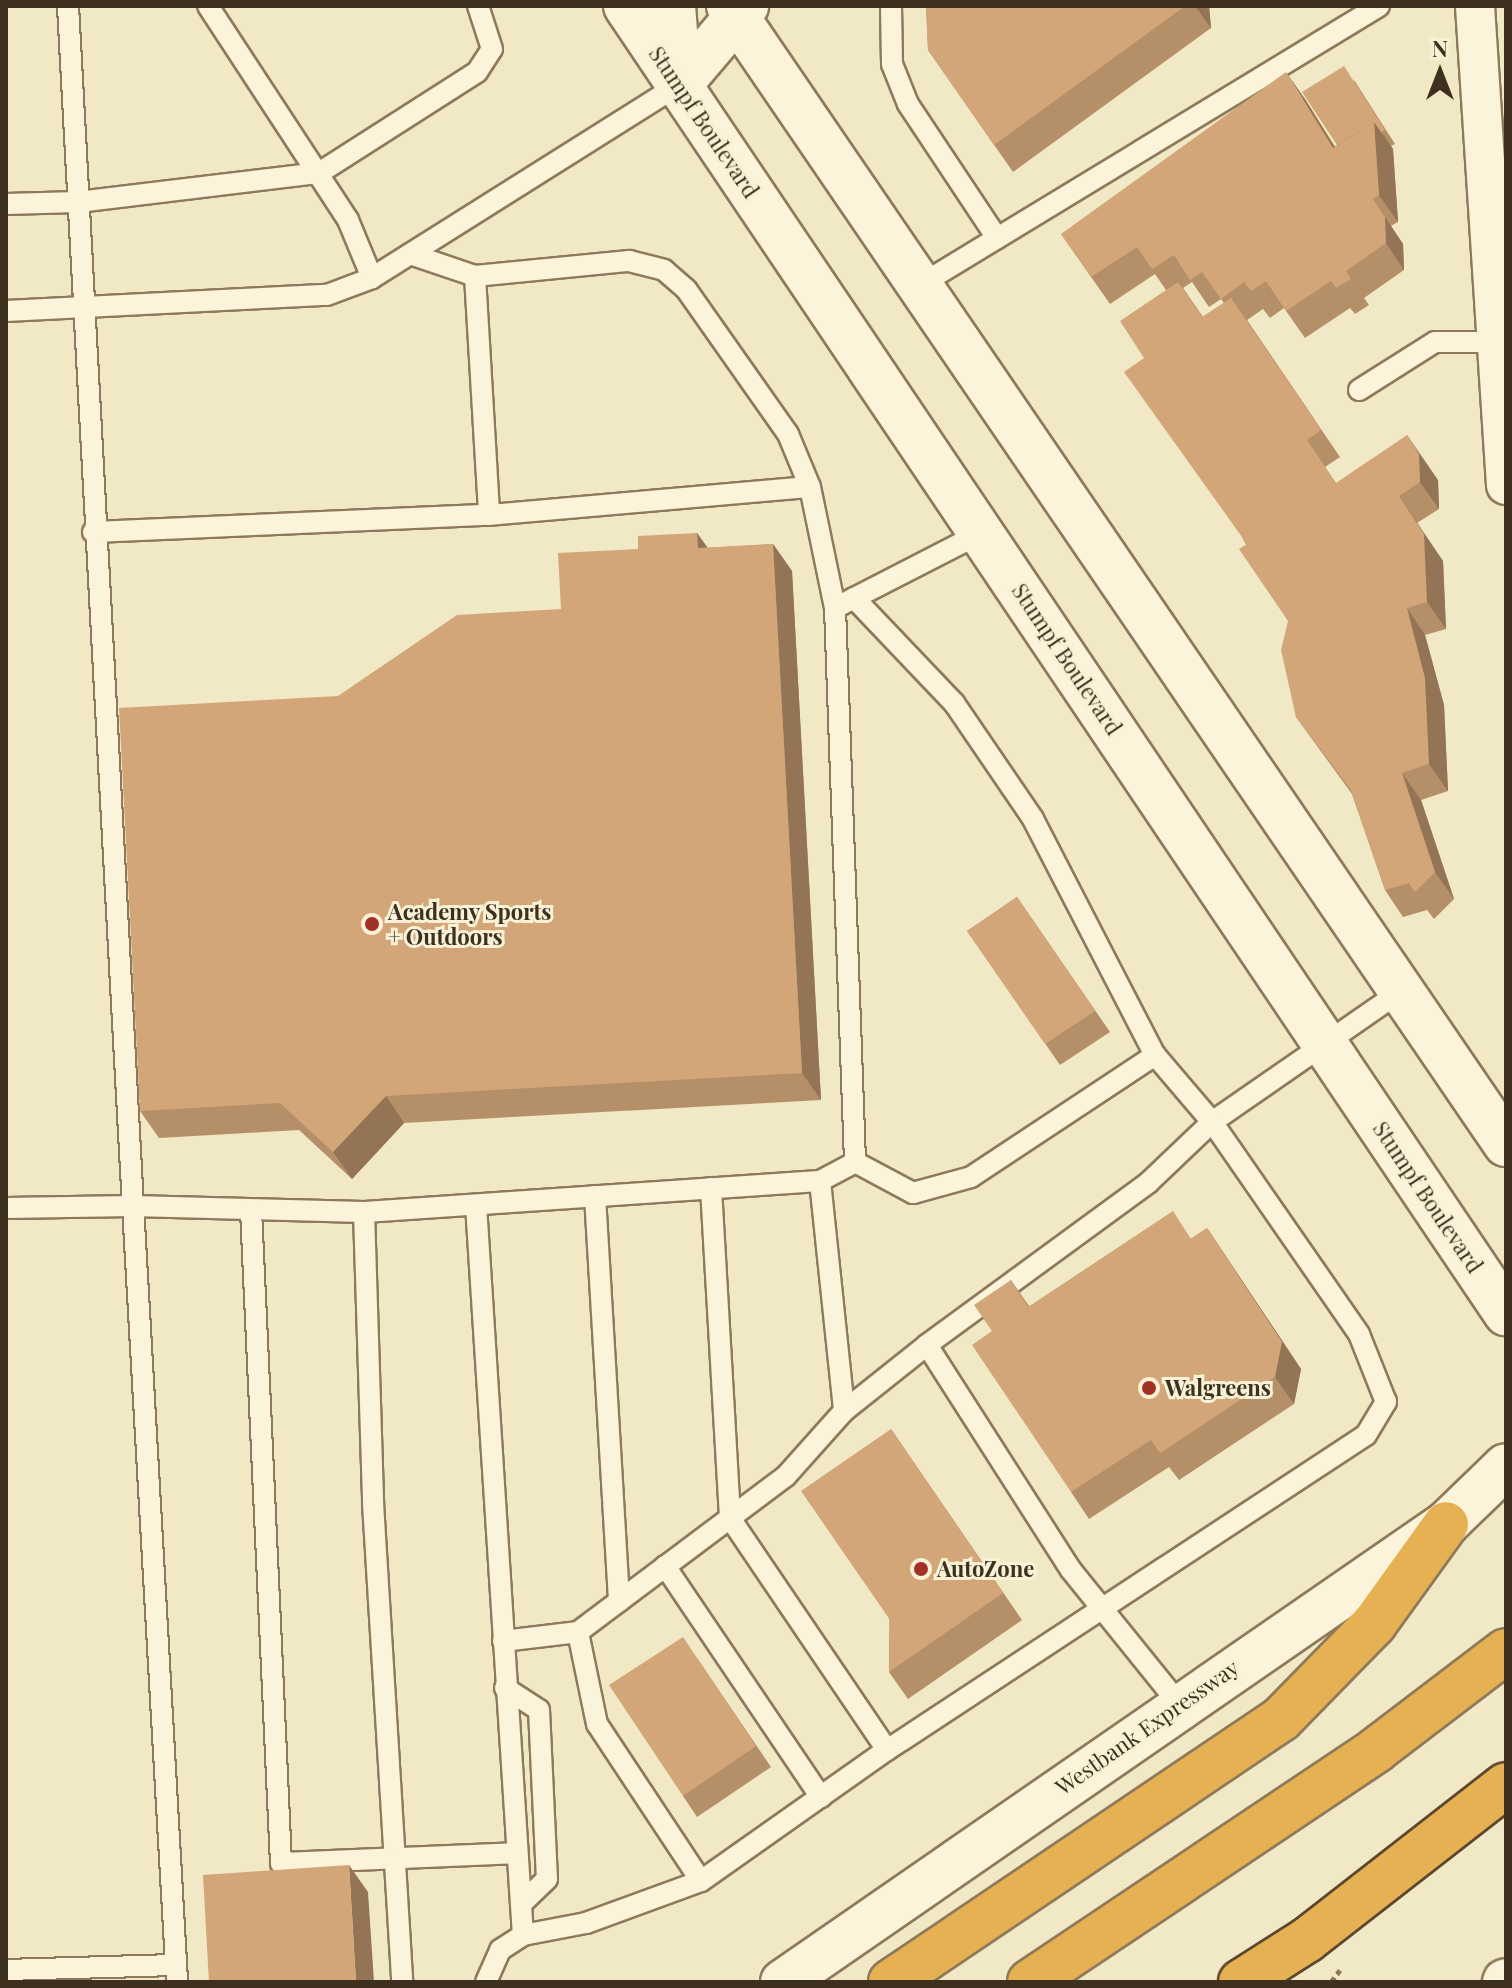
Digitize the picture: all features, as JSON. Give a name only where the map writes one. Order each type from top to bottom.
[{"type":"highway","points":[[891,1982],[1281,1719],[1374,1624],[1446,1524]]},
{"type":"highway","points":[[1030,1982],[1376,1750],[1506,1651]]},
{"type":"highway","points":[[1241,1982],[1307,1940],[1506,1785]]},
{"type":"main road","name":"Stumpf Boulevard","points":[[626,6],[1502,1301]]},
{"type":"main road","points":[[673,6],[679,85]]},
{"type":"main road","points":[[679,85],[738,11],[1398,993],[1506,1144]]},
{"type":"main road","name":"Westbank Expressway","points":[[783,1982],[1179,1704],[1446,1524],[1506,1466]]},
{"type":"street","points":[[1475,6],[1506,485]]},
{"type":"lane","points":[[6,1970],[177,1974],[93,532],[68,6]]},
{"type":"lane","points":[[208,6],[319,173],[372,278]]},
{"type":"lane","points":[[6,204],[78,202],[319,173],[477,72],[492,49],[478,6]]},
{"type":"lane","points":[[891,6],[892,64],[908,104],[997,238]]},
{"type":"lane","points":[[920,285],[1379,6]]},
{"type":"lane","points":[[6,311],[260,303],[327,295],[372,278],[679,85]]},
{"type":"lane","points":[[410,254],[475,276],[629,261],[664,270],[686,289],[788,434],[810,487],[835,608],[855,1162]]},
{"type":"lane","points":[[475,276],[489,515]]},
{"type":"lane","points":[[1359,390],[1435,342],[1497,342]]},
{"type":"lane","points":[[93,532],[489,515],[810,487]]},
{"type":"lane","points":[[835,608],[981,533]]},
{"type":"lane","points":[[486,1982],[500,1950],[523,1935],[586,1923],[701,1881],[887,1750],[1366,1435],[1386,1402],[1359,1334],[1212,1122],[1155,1055],[1033,819],[954,703],[854,598]]},
{"type":"lane","points":[[503,1641],[578,1632],[786,1476],[844,1411],[927,1345],[1148,1183],[1212,1122],[1324,1039],[1398,993]]},
{"type":"lane","points":[[855,1162],[913,1193],[971,1177],[1155,1055]]},
{"type":"lane","points":[[6,1208],[133,1206],[364,1212],[820,1181],[855,1162]]},
{"type":"lane","points":[[820,1181],[844,1411]]},
{"type":"lane","points":[[711,1188],[730,1518],[887,1750]]},
{"type":"lane","points":[[595,1196],[619,1601]]},
{"type":"lane","points":[[476,1205],[523,1935]]},
{"type":"lane","points":[[251,1210],[281,1863],[516,1853]]},
{"type":"lane","points":[[364,1212],[373,1503],[402,1982]]},
{"type":"lane","points":[[927,1345],[1071,1570],[1105,1606],[1179,1704]]},
{"type":"lane","points":[[665,1566],[821,1797]]},
{"type":"lane","points":[[578,1632],[597,1724],[701,1881]]},
{"type":"lane","points":[[505,1688],[539,1710],[547,1879],[521,1904]]},
{"type":"building","points":[[926,6],[1185,6],[994,145],[928,50]]},
{"type":"building","points":[[1344,66],[1385,130],[1381,132],[1374,122],[1337,145],[1302,92]]},
{"type":"building","points":[[1286,72],[1333,148],[1374,122],[1379,195],[1373,199],[1385,217],[1386,243],[1346,271],[1351,279],[1336,288],[1331,281],[1286,311],[1266,281],[1251,291],[1244,282],[1221,299],[1202,272],[1190,280],[1174,255],[1152,269],[1137,247],[1091,277],[1061,234]]},
{"type":"building","points":[[1178,282],[1202,317],[1231,298],[1321,430],[1307,440],[1336,483],[1407,435],[1419,454],[1420,482],[1399,496],[1424,534],[1427,602],[1407,608],[1425,678],[1429,764],[1402,773],[1435,872],[1415,892],[1409,883],[1385,890],[1351,790],[1296,717],[1281,650],[1288,621],[1239,549],[1247,544],[1124,372],[1144,358],[1120,321]]},
{"type":"building","points":[[697,533],[698,548],[773,544],[802,1073],[386,1096],[333,1152],[280,1103],[140,1111],[119,708],[338,696],[457,615],[561,609],[558,553],[638,549],[638,536]]},
{"type":"building","points":[[1017,897],[1095,1011],[1045,1044],[967,931]]},
{"type":"building","name":"Walgreens","points":[[1173,1211],[1191,1239],[1207,1228],[1282,1342],[1275,1377],[1160,1453],[1151,1440],[1071,1492],[972,1345],[992,1331],[974,1305],[1011,1280],[1028,1307]]},
{"type":"building","name":"AutoZone","points":[[891,1429],[1003,1593],[889,1672],[890,1620],[801,1491]]},
{"type":"building","points":[[683,1637],[756,1746],[683,1796],[609,1685]]},
{"type":"building","points":[[349,1865],[356,1982],[209,1982],[203,1875]]},
{"type":"place","name":"Academy Sports + Outdoors","points":[[372,924]]},
{"type":"place","name":"Walgreens","points":[[1149,1388]]},
{"type":"place","name":"AutoZone","points":[[921,1569]]}]
